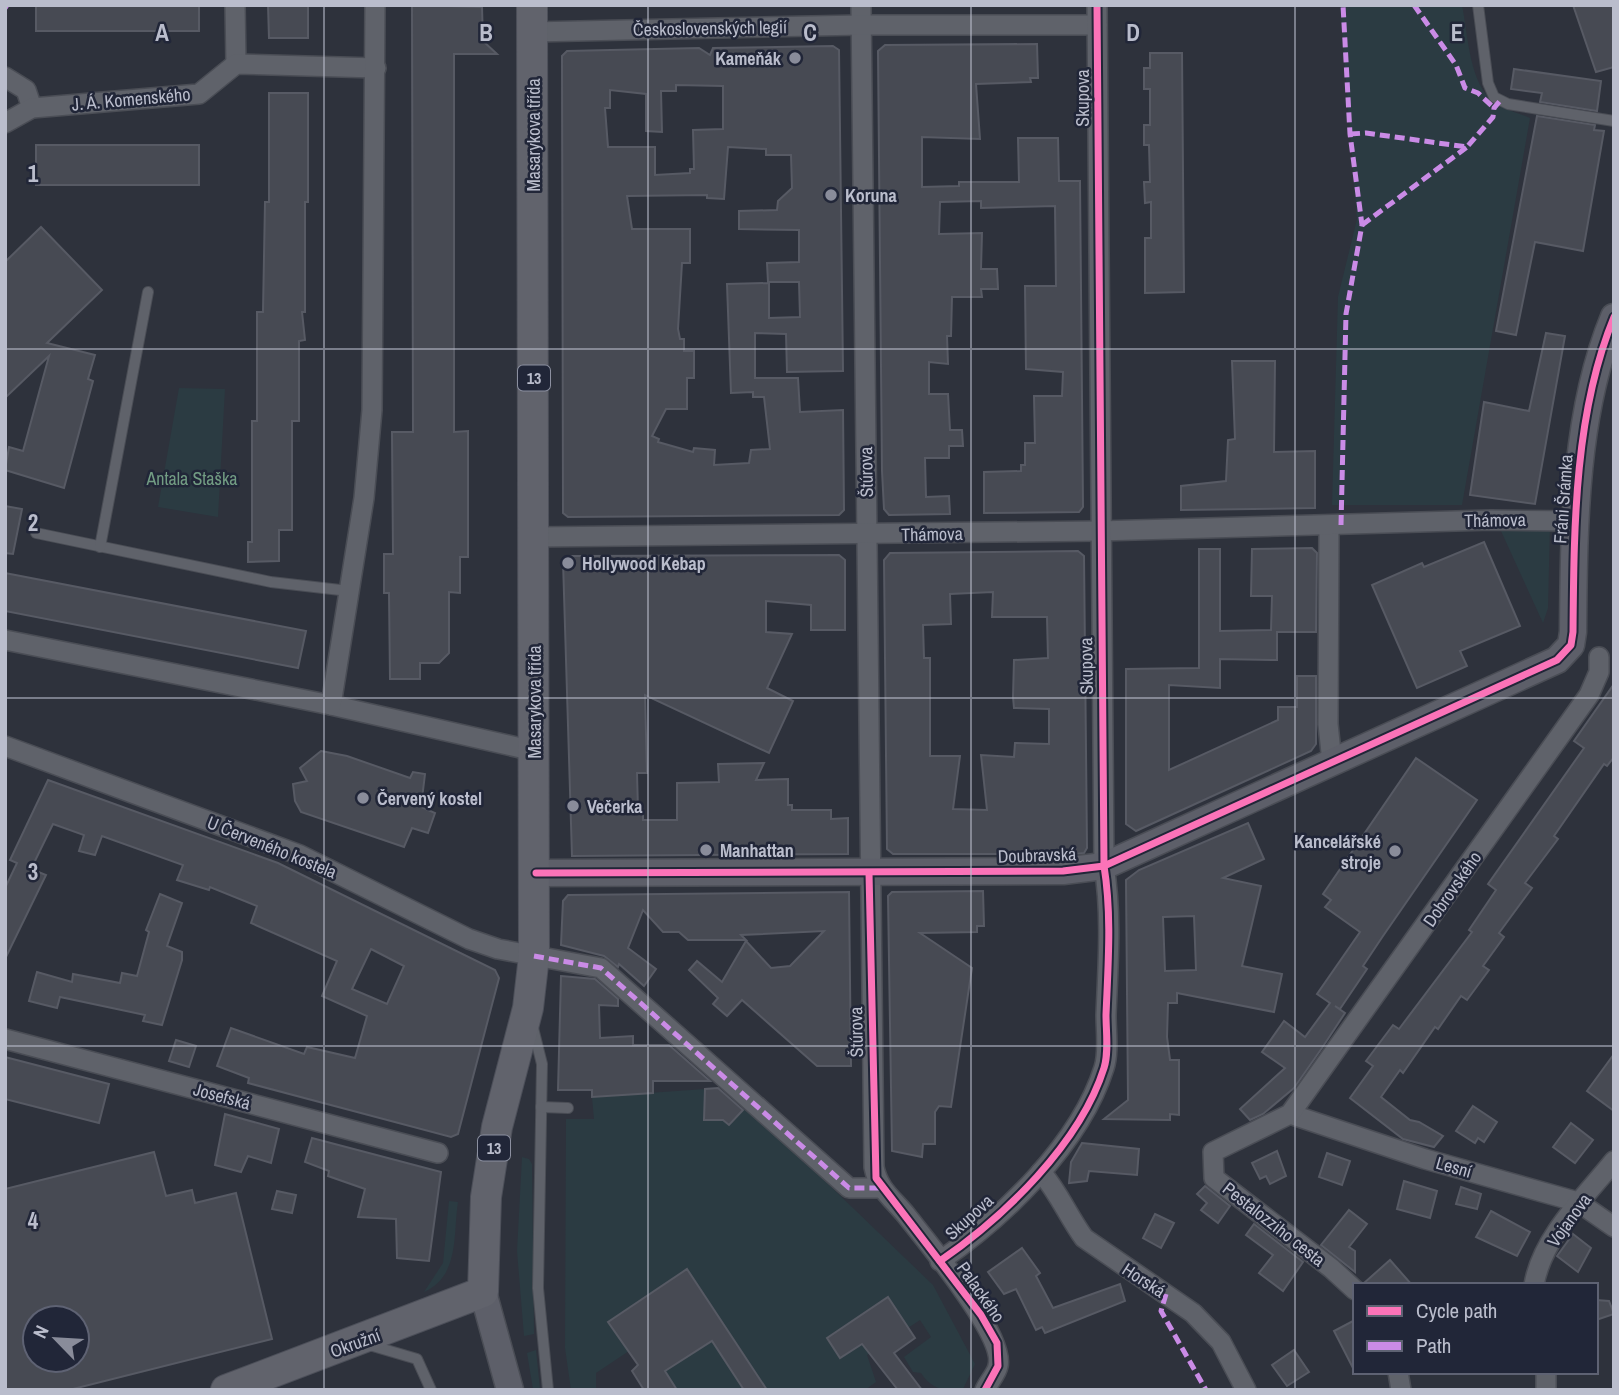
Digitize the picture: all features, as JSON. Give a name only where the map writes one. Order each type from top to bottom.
[{"type":"main road","name":"Masarykova třída","points":[[483,1292],[486,1197],[497,1127],[527,1008],[534,956],[536,873],[532,18]]},
{"type":"main road","name":"Okružní","points":[[226,1390],[359,1342],[483,1292]]},
{"type":"street","points":[[236,5],[236,64],[376,68]]},
{"type":"street","points":[[331,705],[364,498],[372,410],[375,5]]},
{"type":"street","name":"Štúrova","points":[[861,5],[869,873],[874,1167],[881,1188]]},
{"type":"street","name":"Skupova","points":[[940,1261],[968,1242],[1041,1172],[1085,1111],[1105,1066],[1110,902],[1104,866],[1097,5]]},
{"type":"street","name":"Československých legií","points":[[532,18],[861,25],[1097,25]]},
{"type":"street","name":"J. Á. Komenského","points":[[5,123],[32,108],[199,94],[236,64]]},
{"type":"street","points":[[5,77],[26,90],[32,108]]},
{"type":"street","name":"Fráni Šrámka","points":[[1571,645],[1577,521],[1586,427],[1614,317]]},
{"type":"street","name":"Thámova","points":[[534,537],[866,535],[1329,526],[1491,520],[1577,521]]},
{"type":"street","points":[[1329,526],[1328,724],[1332,762]]},
{"type":"street","points":[[5,640],[331,705],[534,751]]},
{"type":"street","points":[[1571,645],[1606,658]]},
{"type":"street","name":"Doubravská","points":[[536,873],[1063,871],[1104,866],[1557,660],[1571,645]]},
{"type":"street","name":"Dobrovského","points":[[1290,1114],[1590,695],[1606,658]]},
{"type":"street","name":"U Červeného kostela","points":[[5,746],[300,855],[469,939],[534,956]]},
{"type":"street","points":[[534,956],[601,968],[849,1188],[881,1188]]},
{"type":"street","name":"Josefská","points":[[5,1039],[438,1153]]},
{"type":"street","name":"Pestalozziho cesta","points":[[1290,1114],[1213,1152],[1214,1178],[1331,1268],[1353,1288]]},
{"type":"street","name":"Lesní","points":[[1290,1114],[1425,1159],[1578,1202],[1614,1227]]},
{"type":"street","name":"Vojanova","points":[[1534,1283],[1537,1266],[1578,1202],[1614,1161]]},
{"type":"street","name":"Horská","points":[[1041,1172],[1059,1193],[1072,1222],[1084,1238],[1193,1313],[1222,1342],[1245,1390]]},
{"type":"street","name":"Palackého","points":[[881,1188],[981,1315],[997,1343],[998,1366],[985,1390]]},
{"type":"street","name":"Masarykova třída","points":[[483,1292],[510,1390]]},
{"type":"lane","points":[[1478,5],[1488,83],[1494,96],[1508,104],[1614,121]]},
{"type":"lane","points":[[100,547],[148,292]]},
{"type":"lane","points":[[36,533],[271,582],[349,591]]},
{"type":"lane","points":[[527,1008],[542,1064],[538,1288],[548,1390]]},
{"type":"lane","points":[[541,1107],[568,1108]]},
{"type":"lane","points":[[359,1342],[417,1359],[431,1390]]},
{"type":"green space","points":[[1340,5],[1462,5],[1471,58],[1486,95],[1508,110],[1530,118],[1462,505],[1332,505],[1338,297],[1357,219]]},
{"type":"green space","name":"Antala Staška","points":[[179,388],[225,389],[218,517],[158,507]]},
{"type":"green space","points":[[1550,524],[1548,608],[1543,623],[1501,531],[1503,525]]},
{"type":"green space","points":[[705,1089],[705,1120],[723,1120],[729,1125],[747,1106],[933,1285],[975,1364],[963,1389],[939,1388],[929,1383],[921,1373],[913,1372],[904,1357],[931,1337],[920,1320],[867,1355],[876,1382],[865,1390],[767,1390],[686,1269],[609,1322],[629,1351],[596,1373],[596,1390],[571,1390],[565,1348],[566,1119],[594,1119],[592,1097]]},
{"type":"green space","points":[[522,1157],[529,1159],[532,1164],[534,1334],[524,1336],[517,1251]]},
{"type":"green space","points":[[449,1201],[458,1202],[453,1253],[444,1276],[424,1292],[443,1263]]},
{"type":"green space","points":[[712,1341],[744,1390],[677,1390],[665,1371]]},
{"type":"green space","points":[[536,1350],[539,1390],[533,1389],[527,1353]]},
{"type":"building","points":[[36,5],[199,5],[199,31],[36,31]]},
{"type":"building","points":[[268,5],[308,5],[308,38],[269,38]]},
{"type":"building","points":[[412,5],[482,7],[483,41],[497,54],[454,54],[454,432],[468,431],[468,557],[460,557],[460,593],[449,592],[449,653],[439,663],[420,663],[420,679],[390,679],[389,593],[384,593],[384,554],[393,554],[392,432],[413,432]]},
{"type":"building","points":[[1573,5],[1614,5],[1614,67],[1596,72]]},
{"type":"building","points":[[1037,44],[1038,78],[1030,78],[1031,82],[976,84],[980,139],[922,137],[922,187],[959,186],[959,182],[1019,182],[1018,138],[1058,138],[1059,181],[1080,181],[1083,507],[1079,512],[984,513],[984,472],[1021,471],[1021,465],[1025,465],[1025,443],[1035,443],[1034,396],[1062,396],[1063,372],[1026,369],[1025,286],[1056,286],[1055,206],[981,208],[981,201],[940,202],[939,234],[982,233],[981,269],[997,269],[998,289],[981,289],[982,297],[952,297],[951,336],[947,336],[948,364],[929,362],[929,394],[948,394],[950,430],[962,430],[963,446],[949,446],[949,458],[925,458],[926,497],[949,496],[950,514],[889,515],[884,509],[882,471],[878,51],[885,45]]},
{"type":"building","points":[[833,46],[839,50],[843,371],[787,372],[786,334],[755,333],[755,378],[798,378],[800,412],[843,410],[844,510],[839,515],[568,517],[563,513],[562,56],[567,51],[699,48],[710,55],[713,48]],"holes":[[[676,85],[723,86],[723,129],[693,130],[694,169],[690,169],[690,173],[655,175],[655,147],[608,147],[605,108],[610,108],[610,90],[646,94],[646,131],[662,132],[661,91],[676,91]],[[728,147],[766,149],[766,155],[791,155],[792,188],[778,201],[777,210],[739,211],[739,229],[799,230],[799,262],[767,263],[768,282],[799,282],[800,317],[769,318],[769,283],[727,284],[731,393],[753,392],[753,397],[764,397],[770,449],[751,450],[749,463],[714,465],[715,450],[694,448],[693,452],[658,442],[659,439],[652,436],[666,409],[687,409],[687,378],[694,378],[694,351],[684,351],[684,339],[680,339],[678,329],[682,263],[690,263],[690,229],[632,229],[627,196],[707,195],[707,198],[724,199]]]},
{"type":"building","points":[[1150,53],[1182,53],[1184,292],[1145,293],[1145,238],[1151,238],[1151,202],[1145,203],[1144,182],[1150,182],[1149,145],[1144,145],[1144,125],[1150,125],[1150,89],[1144,89],[1144,68],[1150,68]]},
{"type":"building","points":[[1514,69],[1601,81],[1597,111],[1540,102],[1542,93],[1511,89]]},
{"type":"building","points":[[269,93],[308,93],[305,312],[302,312],[305,340],[299,341],[299,421],[292,421],[292,530],[279,530],[279,561],[248,562],[248,542],[252,542],[252,421],[257,421],[257,312],[263,312],[265,202],[269,202]]},
{"type":"building","points":[[1537,116],[1595,125],[1594,130],[1604,131],[1583,251],[1535,242],[1516,335],[1496,331]]},
{"type":"building","points":[[36,145],[199,145],[199,185],[36,185]]},
{"type":"building","points":[[41,227],[102,290],[47,343],[95,355],[88,379],[93,381],[64,488],[5,470],[9,447],[23,451],[49,356],[5,398],[5,262]]},
{"type":"building","points":[[1546,333],[1565,336],[1535,504],[1470,495],[1484,402],[1529,411]]},
{"type":"building","points":[[1232,361],[1275,361],[1274,452],[1315,451],[1315,508],[1181,510],[1181,486],[1226,481],[1228,440],[1235,439]]},
{"type":"building","points":[[5,506],[22,509],[13,554],[5,553]]},
{"type":"building","points":[[1484,542],[1520,626],[1460,651],[1467,666],[1417,688],[1372,585],[1422,563],[1424,567]]},
{"type":"building","points":[[1312,548],[1317,553],[1316,632],[1277,632],[1277,660],[1220,659],[1220,688],[1169,685],[1169,770],[1278,720],[1278,707],[1297,707],[1297,676],[1316,676],[1316,744],[1311,751],[1136,831],[1126,824],[1126,669],[1199,668],[1199,549],[1220,549],[1220,631],[1271,630],[1272,596],[1251,596],[1252,549]]},
{"type":"building","points":[[1078,551],[1084,556],[1087,848],[1084,853],[893,854],[887,849],[884,560],[890,553]],"holes":[[[993,592],[992,617],[1047,617],[1048,658],[1014,660],[1013,697],[1014,708],[1049,709],[1049,744],[1015,743],[1014,757],[981,755],[987,810],[953,809],[960,756],[930,756],[930,658],[924,658],[923,625],[951,624],[950,594]]]},
{"type":"building","points":[[839,555],[845,560],[845,630],[811,630],[811,605],[766,601],[766,632],[792,634],[767,688],[793,701],[769,753],[645,695],[647,773],[637,773],[638,810],[643,809],[643,820],[677,820],[677,783],[719,782],[718,764],[764,763],[756,780],[788,779],[788,805],[792,805],[792,810],[831,810],[831,819],[848,818],[848,854],[572,856],[563,561],[569,556]]},
{"type":"building","points":[[5,573],[306,631],[298,668],[5,611]]},
{"type":"building","points":[[1614,684],[1614,757],[1607,766],[1604,764],[1554,836],[1558,839],[1525,883],[1532,888],[1499,933],[1504,937],[1483,966],[1489,970],[1467,1000],[1461,996],[1438,1029],[1435,1027],[1403,1073],[1400,1070],[1381,1097],[1410,1120],[1419,1122],[1443,1136],[1434,1147],[1403,1139],[1350,1098],[1373,1066],[1366,1061],[1393,1025],[1399,1029],[1472,932],[1469,930],[1496,890],[1488,884],[1584,748],[1574,741]]},
{"type":"building","name":"Červený kostel","points":[[321,751],[347,756],[410,778],[413,772],[425,774],[421,807],[435,813],[428,833],[412,828],[404,847],[301,812],[295,801],[293,784],[307,781],[300,768]]},
{"type":"building","name":"Kancelářské stroje","points":[[1416,758],[1477,800],[1363,966],[1367,969],[1340,1009],[1335,1006],[1345,1013],[1294,1088],[1263,1114],[1250,1120],[1240,1109],[1285,1068],[1262,1052],[1284,1021],[1305,1037],[1330,1003],[1317,994],[1360,932],[1325,907],[1331,900],[1323,894]]},
{"type":"building","points":[[48,780],[278,863],[495,970],[499,978],[458,1134],[451,1137],[248,1083],[249,1078],[217,1066],[231,1028],[304,1054],[307,1047],[355,1058],[367,1016],[322,996],[337,961],[251,923],[257,906],[210,887],[209,890],[177,880],[183,865],[102,836],[95,855],[79,851],[84,835],[53,824],[31,869],[46,875],[5,959],[5,888],[17,863],[10,860]],"holes":[[[371,949],[404,966],[387,1004],[352,989]]]},
{"type":"building","points":[[1248,823],[1264,859],[1223,878],[1261,886],[1242,966],[1282,974],[1274,1012],[1177,993],[1177,1003],[1168,1003],[1167,1037],[1170,1060],[1179,1060],[1179,1115],[1170,1114],[1170,1120],[1104,1119],[1128,1100],[1126,880],[1139,870]],"holes":[[[1194,916],[1196,970],[1165,971],[1163,917]]]},
{"type":"building","points":[[983,891],[984,926],[977,926],[977,932],[920,933],[972,968],[951,1107],[939,1106],[935,1112],[935,1144],[923,1144],[922,1157],[892,1151],[888,896],[892,892]]},
{"type":"building","points":[[849,892],[851,1066],[817,1066],[742,1000],[727,1016],[713,1004],[718,998],[689,970],[697,961],[722,982],[746,941],[771,968],[790,966],[824,931],[741,935],[746,940],[688,940],[679,932],[663,932],[643,910],[628,948],[656,969],[644,986],[619,964],[618,967],[604,956],[561,945],[563,901],[568,895]]},
{"type":"building","points":[[160,894],[182,903],[167,946],[182,952],[182,960],[162,1025],[143,1021],[145,1015],[60,997],[57,1008],[29,1001],[37,972],[72,982],[73,974],[120,983],[122,973],[137,976],[149,932],[146,930]]},
{"type":"building","points":[[561,976],[595,979],[618,999],[618,1006],[599,1005],[600,1038],[633,1036],[633,1045],[669,1045],[710,1081],[653,1081],[653,1093],[592,1097],[592,1090],[558,1090]]},
{"type":"building","points":[[176,1040],[196,1046],[189,1067],[169,1061]]},
{"type":"building","points":[[1614,1054],[1614,1111],[1587,1091]]},
{"type":"building","points":[[5,1057],[109,1084],[99,1123],[5,1099]]},
{"type":"building","points":[[718,1088],[743,1110],[729,1125],[723,1120],[704,1120],[705,1089]]},
{"type":"building","points":[[1473,1106],[1497,1122],[1484,1142],[1478,1138],[1475,1143],[1456,1131]]},
{"type":"building","points":[[225,1114],[279,1129],[271,1163],[248,1156],[241,1172],[215,1165]]},
{"type":"building","points":[[1571,1123],[1593,1140],[1575,1163],[1553,1147]]},
{"type":"building","points":[[312,1138],[441,1172],[429,1261],[397,1258],[396,1219],[358,1217],[365,1189],[328,1176],[329,1171],[305,1162]]},
{"type":"building","points":[[1082,1143],[1139,1149],[1137,1175],[1089,1171],[1087,1181],[1069,1183],[1071,1162]]},
{"type":"building","points":[[1277,1151],[1286,1176],[1270,1184],[1266,1176],[1260,1179],[1252,1163]]},
{"type":"building","points":[[154,1152],[166,1196],[192,1190],[195,1203],[236,1193],[272,1339],[69,1390],[5,1390],[5,1189]]},
{"type":"building","points":[[1327,1153],[1350,1161],[1342,1185],[1319,1177]]},
{"type":"building","points":[[1404,1181],[1437,1191],[1430,1218],[1397,1209]]},
{"type":"building","points":[[1205,1186],[1230,1206],[1218,1223],[1201,1210],[1207,1203],[1197,1194]]},
{"type":"building","points":[[1461,1187],[1481,1194],[1477,1209],[1456,1204]]},
{"type":"building","points":[[277,1191],[296,1195],[292,1213],[272,1209]]},
{"type":"building","points":[[1349,1210],[1367,1224],[1349,1247],[1355,1251],[1355,1272],[1321,1245]]},
{"type":"building","points":[[1491,1211],[1530,1232],[1517,1256],[1476,1237]]},
{"type":"building","points":[[1155,1214],[1174,1223],[1161,1248],[1143,1238]]},
{"type":"building","points":[[1254,1224],[1303,1262],[1283,1291],[1259,1273],[1273,1255],[1246,1235]]},
{"type":"building","points":[[1573,1234],[1591,1248],[1578,1272],[1557,1256]]},
{"type":"building","points":[[1022,1248],[1040,1273],[1036,1276],[1053,1308],[1120,1284],[1125,1301],[1045,1333],[1042,1327],[1036,1330],[1016,1289],[1004,1294],[988,1272]]},
{"type":"building","points":[[1390,1260],[1410,1283],[1364,1283]]},
{"type":"building","points":[[687,1269],[767,1390],[744,1390],[712,1341],[665,1371],[677,1390],[644,1390],[632,1371],[638,1365],[608,1322]]},
{"type":"building","points":[[888,1297],[915,1338],[894,1353],[922,1390],[898,1390],[862,1344],[840,1358],[827,1338]]},
{"type":"building","points":[[1598,1300],[1609,1301],[1614,1314],[1598,1319]]},
{"type":"building","points":[[1353,1321],[1353,1368],[1334,1331]]},
{"type":"building","points":[[1294,1350],[1309,1372],[1287,1386],[1272,1365]]},
{"type":"marked path","points":[[1341,525],[1346,314],[1362,225],[1350,134],[1343,5]]},
{"type":"marked path","points":[[1414,5],[1456,65],[1465,88],[1478,93],[1494,108]]},
{"type":"marked path","points":[[1350,134],[1366,133],[1467,147],[1493,117],[1494,108],[1500,101]]},
{"type":"marked path","points":[[1362,225],[1467,147]]},
{"type":"marked path","points":[[534,956],[601,968],[849,1188],[881,1188]]},
{"type":"marked path","points":[[1166,1294],[1161,1311],[1206,1390]]},
{"type":"cycle path","points":[[940,1261],[1014,1201],[1058,1151],[1093,1096],[1106,1056],[1109,921],[1104,866],[1097,5]]},
{"type":"cycle path","points":[[536,873],[1063,871],[1104,866],[1557,660],[1571,645],[1576,512],[1584,432],[1601,354],[1614,317]]},
{"type":"cycle path","points":[[869,873],[876,1178],[981,1315],[997,1343],[998,1366],[985,1390]]},
{"type":"place","name":"Kameňák","points":[[795,58]]},
{"type":"place","name":"Koruna","points":[[831,195]]},
{"type":"place","name":"Hollywood Kebap","points":[[568,563]]},
{"type":"place","name":"Červený kostel","points":[[363,798]]},
{"type":"place","name":"Večerka","points":[[573,806]]},
{"type":"place","name":"Manhattan","points":[[706,850]]},
{"type":"place","name":"Kancelářské stroje","points":[[1395,851]]}]
